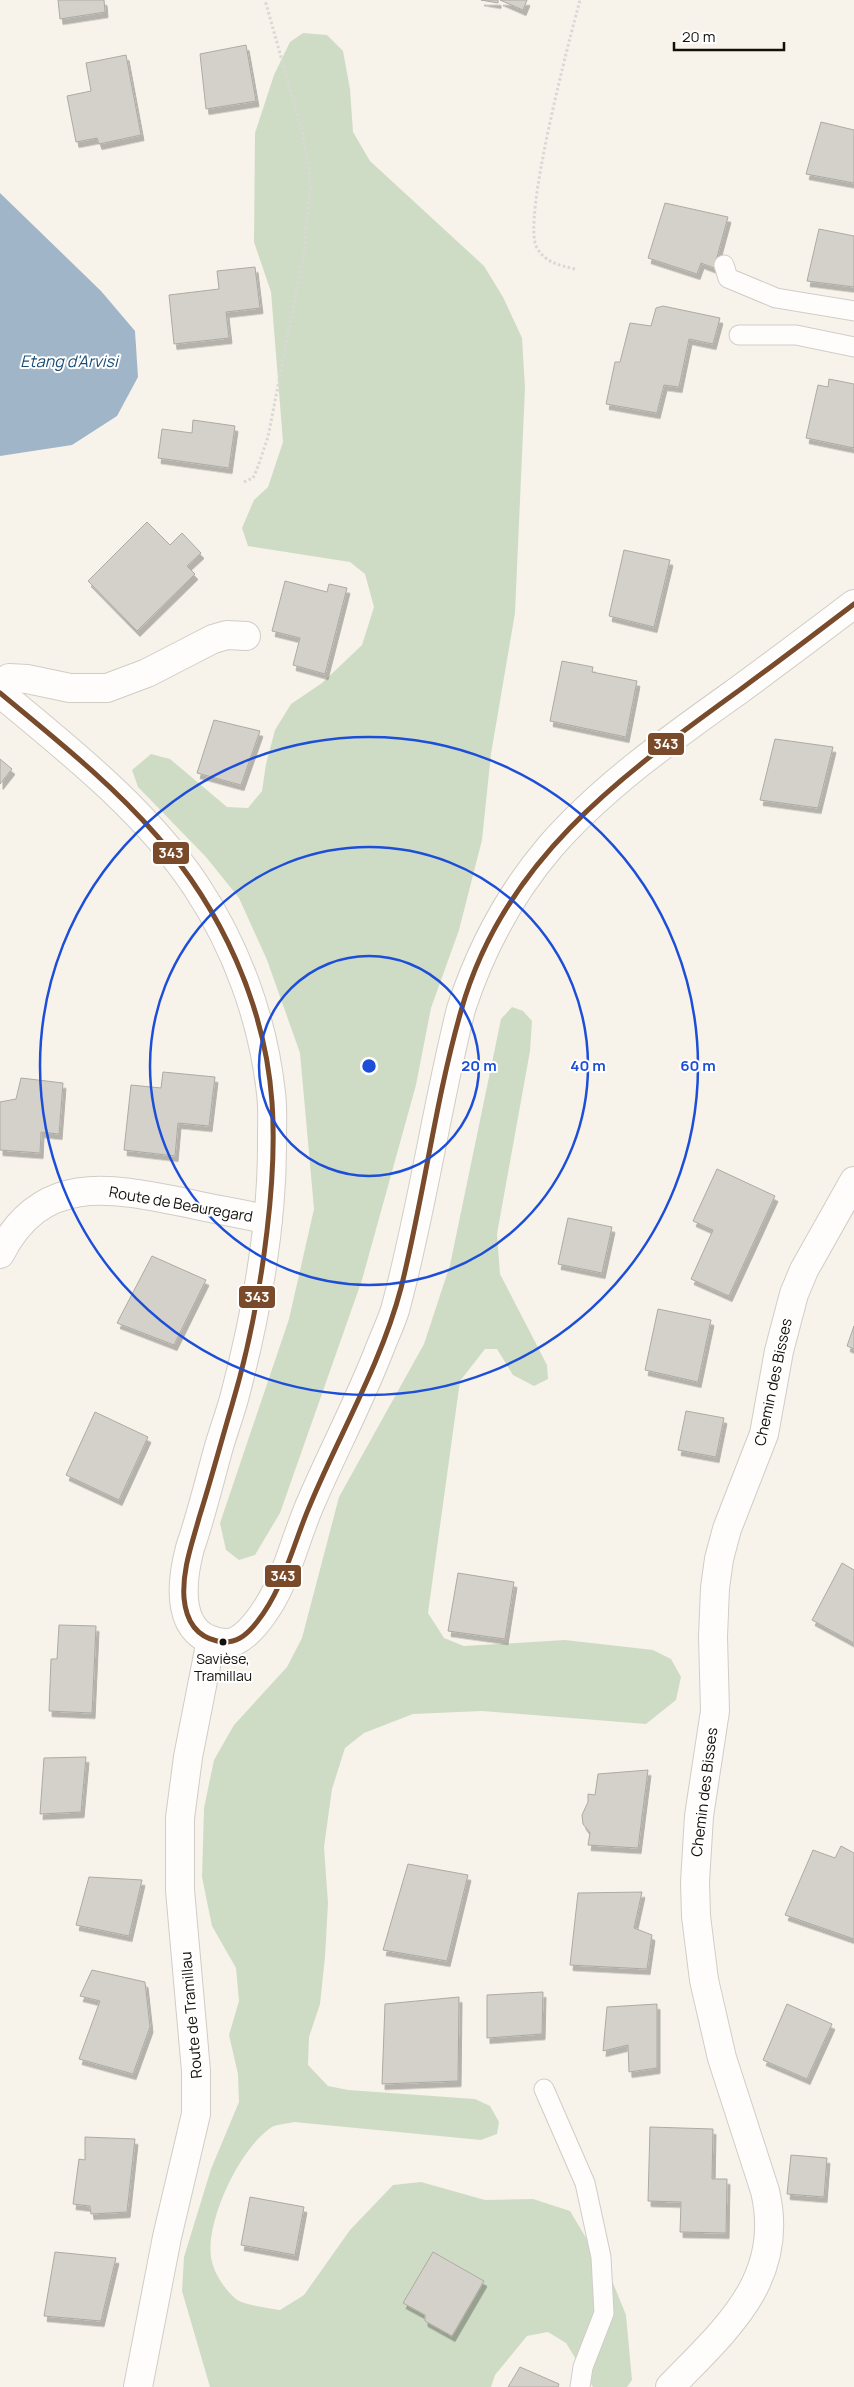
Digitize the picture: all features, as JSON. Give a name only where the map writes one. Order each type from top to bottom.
[{"type":"street","points":[[0,693],[94,773],[152,830],[196,886],[227,940],[242,971],[268,1070],[271,1096],[272,1166],[264,1256],[235,1395],[184,1574],[182,1594],[191,1622],[211,1640],[229,1643],[236,1641],[256,1623],[277,1591],[311,1501],[370,1373],[394,1313],[411,1247],[461,1009],[471,978],[504,912],[550,847],[573,823],[631,772],[854,604]]},
{"type":"street","points":[[0,684],[9,678],[27,679],[70,688],[108,688],[147,673],[213,639],[227,635],[246,636]]},
{"type":"street","name":"Chemin des Bisses","points":[[670,2387],[717,2338],[749,2297],[760,2278],[766,2262],[770,2229],[770,2212],[765,2191],[722,2058],[704,1980],[696,1916],[695,1882],[699,1816],[714,1711],[713,1637],[719,1559],[727,1528],[764,1434],[779,1351],[794,1294],[804,1270],[854,1181]]},
{"type":"street","name":"Route de Beauregard","points":[[0,1254],[24,1219],[42,1204],[77,1191],[124,1191],[268,1220]]},
{"type":"street","name":"Route de Tramillau","points":[[138,2387],[165,2247],[196,2114],[197,2078],[180,1890],[180,1818],[188,1757],[211,1640]]},
{"type":"lane","points":[[724,265],[728,278],[776,298],[854,311]]},
{"type":"lane","points":[[739,335],[796,336],[854,347]]},
{"type":"lane","points":[[544,2089],[586,2183],[601,2257],[604,2313],[583,2367],[580,2387]]},
{"type":"path","points":[[244,482],[253,478],[268,437],[304,252],[310,189],[303,136],[265,0]]},
{"type":"path","points":[[575,269],[548,262],[536,246],[533,212],[561,68],[580,0]]},
{"type":"green space","points":[[303,33],[327,35],[343,51],[350,89],[353,132],[370,161],[484,266],[503,297],[522,338],[525,388],[515,613],[491,754],[482,840],[459,930],[431,1008],[416,1085],[362,1280],[280,1513],[255,1555],[239,1560],[226,1550],[220,1523],[289,1319],[314,1209],[300,1053],[267,960],[239,898],[206,857],[138,787],[132,770],[151,754],[170,759],[227,807],[248,808],[262,791],[266,764],[275,730],[291,704],[322,683],[362,645],[374,607],[365,574],[350,562],[248,546],[242,528],[254,500],[268,487],[283,442],[271,292],[254,242],[255,133],[274,75],[290,42]]},
{"type":"green space","points":[[512,1007],[523,1011],[532,1021],[530,1051],[497,1234],[500,1274],[547,1365],[548,1379],[534,1386],[513,1375],[497,1349],[485,1349],[460,1381],[428,1613],[444,1638],[464,1646],[565,1640],[653,1650],[671,1659],[681,1677],[676,1700],[646,1724],[482,1711],[413,1714],[364,1733],[345,1748],[332,1789],[324,1847],[328,1903],[325,1957],[320,2004],[309,2037],[308,2065],[328,2086],[348,2090],[475,2099],[490,2106],[499,2122],[497,2134],[481,2140],[294,2122],[274,2126],[258,2139],[247,2153],[227,2187],[214,2224],[211,2257],[214,2269],[220,2280],[236,2299],[250,2305],[280,2310],[304,2295],[350,2230],[393,2185],[421,2182],[485,2200],[533,2199],[570,2211],[613,2283],[626,2315],[632,2380],[627,2387],[593,2387],[566,2343],[548,2332],[527,2336],[495,2375],[491,2387],[210,2387],[182,2291],[184,2257],[211,2169],[239,2102],[238,2074],[229,2035],[239,2001],[236,1968],[212,1926],[202,1877],[204,1808],[214,1760],[234,1725],[287,1667],[302,1638],[339,1497],[424,1344],[450,1265],[501,1019]]},
{"type":"water","name":"Etang d'Arvisi","points":[[0,193],[101,291],[135,331],[138,377],[117,416],[72,445],[0,456]]},
{"type":"building","points":[[58,0],[104,0],[105,12],[60,19]]},
{"type":"building","points":[[481,0],[498,0],[498,3]]},
{"type":"building","points":[[500,0],[527,0],[523,10]]},
{"type":"building","points":[[246,45],[256,101],[206,109],[200,54]]},
{"type":"building","points":[[126,55],[141,135],[99,144],[97,138],[76,142],[67,96],[91,91],[86,63]]},
{"type":"building","points":[[821,122],[854,130],[854,183],[806,174]]},
{"type":"building","points":[[665,203],[728,217],[714,268],[701,263],[697,274],[648,258]]},
{"type":"building","points":[[819,229],[854,236],[854,287],[807,281]]},
{"type":"building","points":[[255,267],[260,308],[226,312],[229,338],[174,344],[169,295],[219,289],[217,271]]},
{"type":"building","points":[[663,306],[720,318],[713,344],[689,339],[679,387],[664,385],[657,413],[606,404],[615,362],[620,362],[630,323],[651,326],[656,308]]},
{"type":"building","points":[[829,379],[854,384],[854,448],[806,438],[818,385],[828,387]]},
{"type":"building","points":[[193,420],[235,426],[229,468],[158,458],[162,429],[192,433]]},
{"type":"building","points":[[147,522],[170,545],[182,533],[201,553],[187,566],[195,574],[137,631],[88,581]]},
{"type":"building","points":[[624,550],[670,560],[654,627],[609,616]]},
{"type":"building","points":[[285,581],[327,592],[329,584],[347,588],[325,674],[293,665],[300,638],[272,631]]},
{"type":"building","points":[[562,661],[593,667],[592,672],[637,681],[626,737],[550,721]]},
{"type":"building","points":[[214,720],[260,731],[241,785],[197,773]]},
{"type":"building","points":[[775,739],[833,747],[818,808],[760,800]]},
{"type":"building","points":[[0,759],[12,769],[0,784]]},
{"type":"building","points":[[163,1072],[215,1077],[209,1126],[178,1123],[175,1156],[124,1150],[131,1085],[161,1088]]},
{"type":"building","points":[[21,1078],[63,1083],[59,1134],[41,1132],[40,1153],[0,1150],[0,1102],[16,1099]]},
{"type":"building","points":[[717,1169],[775,1196],[729,1296],[691,1279],[713,1230],[693,1221]]},
{"type":"building","points":[[568,1218],[612,1227],[602,1273],[558,1264]]},
{"type":"building","points":[[152,1256],[206,1280],[174,1345],[117,1323]]},
{"type":"building","points":[[658,1309],[711,1320],[698,1382],[645,1370]]},
{"type":"building","points":[[854,1326],[854,1349],[847,1346]]},
{"type":"building","points":[[686,1411],[724,1418],[716,1457],[678,1450]]},
{"type":"building","points":[[95,1412],[148,1437],[119,1500],[66,1475]]},
{"type":"building","points":[[842,1563],[854,1570],[854,1643],[812,1620]]},
{"type":"building","points":[[458,1573],[514,1582],[505,1639],[448,1631]]},
{"type":"building","points":[[59,1625],[96,1626],[92,1713],[49,1711],[51,1659],[57,1659]]},
{"type":"building","points":[[86,1757],[81,1812],[40,1814],[44,1758]]},
{"type":"building","points":[[648,1770],[638,1848],[588,1845],[590,1833],[583,1824],[582,1815],[588,1802],[588,1794],[595,1795],[598,1774]]},
{"type":"building","points":[[841,1846],[854,1853],[854,1939],[785,1915],[813,1850],[835,1858]]},
{"type":"building","points":[[408,1864],[468,1875],[447,1961],[383,1950]]},
{"type":"building","points":[[89,1877],[142,1880],[129,1936],[76,1925]]},
{"type":"building","points":[[642,1892],[634,1928],[652,1935],[647,1969],[570,1965],[578,1893]]},
{"type":"building","points":[[92,1970],[145,1982],[150,2027],[133,2074],[79,2059],[100,2001],[80,1996]]},
{"type":"building","points":[[543,1992],[542,2034],[487,2038],[487,1995]]},
{"type":"building","points":[[459,1997],[458,2081],[382,2084],[385,2004]]},
{"type":"building","points":[[657,2004],[657,2068],[629,2072],[628,2045],[603,2051],[607,2007]]},
{"type":"building","points":[[787,2004],[832,2024],[807,2079],[763,2060]]},
{"type":"building","points":[[650,2127],[713,2129],[712,2179],[727,2179],[726,2233],[680,2232],[681,2202],[648,2201]]},
{"type":"building","points":[[85,2137],[135,2139],[127,2212],[91,2214],[90,2206],[73,2204],[79,2159],[85,2160]]},
{"type":"building","points":[[791,2155],[827,2158],[824,2197],[787,2194]]},
{"type":"building","points":[[250,2197],[304,2207],[295,2255],[241,2245]]},
{"type":"building","points":[[55,2252],[116,2258],[101,2321],[44,2316]]},
{"type":"building","points":[[433,2252],[484,2281],[452,2336],[425,2321],[425,2315],[403,2303]]},
{"type":"building","points":[[520,2367],[559,2384],[558,2387],[508,2387]]},
{"type":"transit line","name":"343","points":[[0,693],[81,761],[120,797],[157,836],[180,864],[220,926],[236,960],[260,1029],[268,1065],[273,1134],[272,1183],[264,1253],[244,1362],[191,1547],[186,1567],[184,1588],[187,1613],[197,1631],[209,1639],[229,1642],[240,1638],[249,1631],[274,1595],[310,1505],[383,1344],[401,1288],[444,1080],[461,1011],[480,957],[506,909],[536,866],[572,826],[611,789],[696,722],[854,604]]},
{"type":"place","name":"Savièse, Tramillau","points":[[223,1642]]}]
